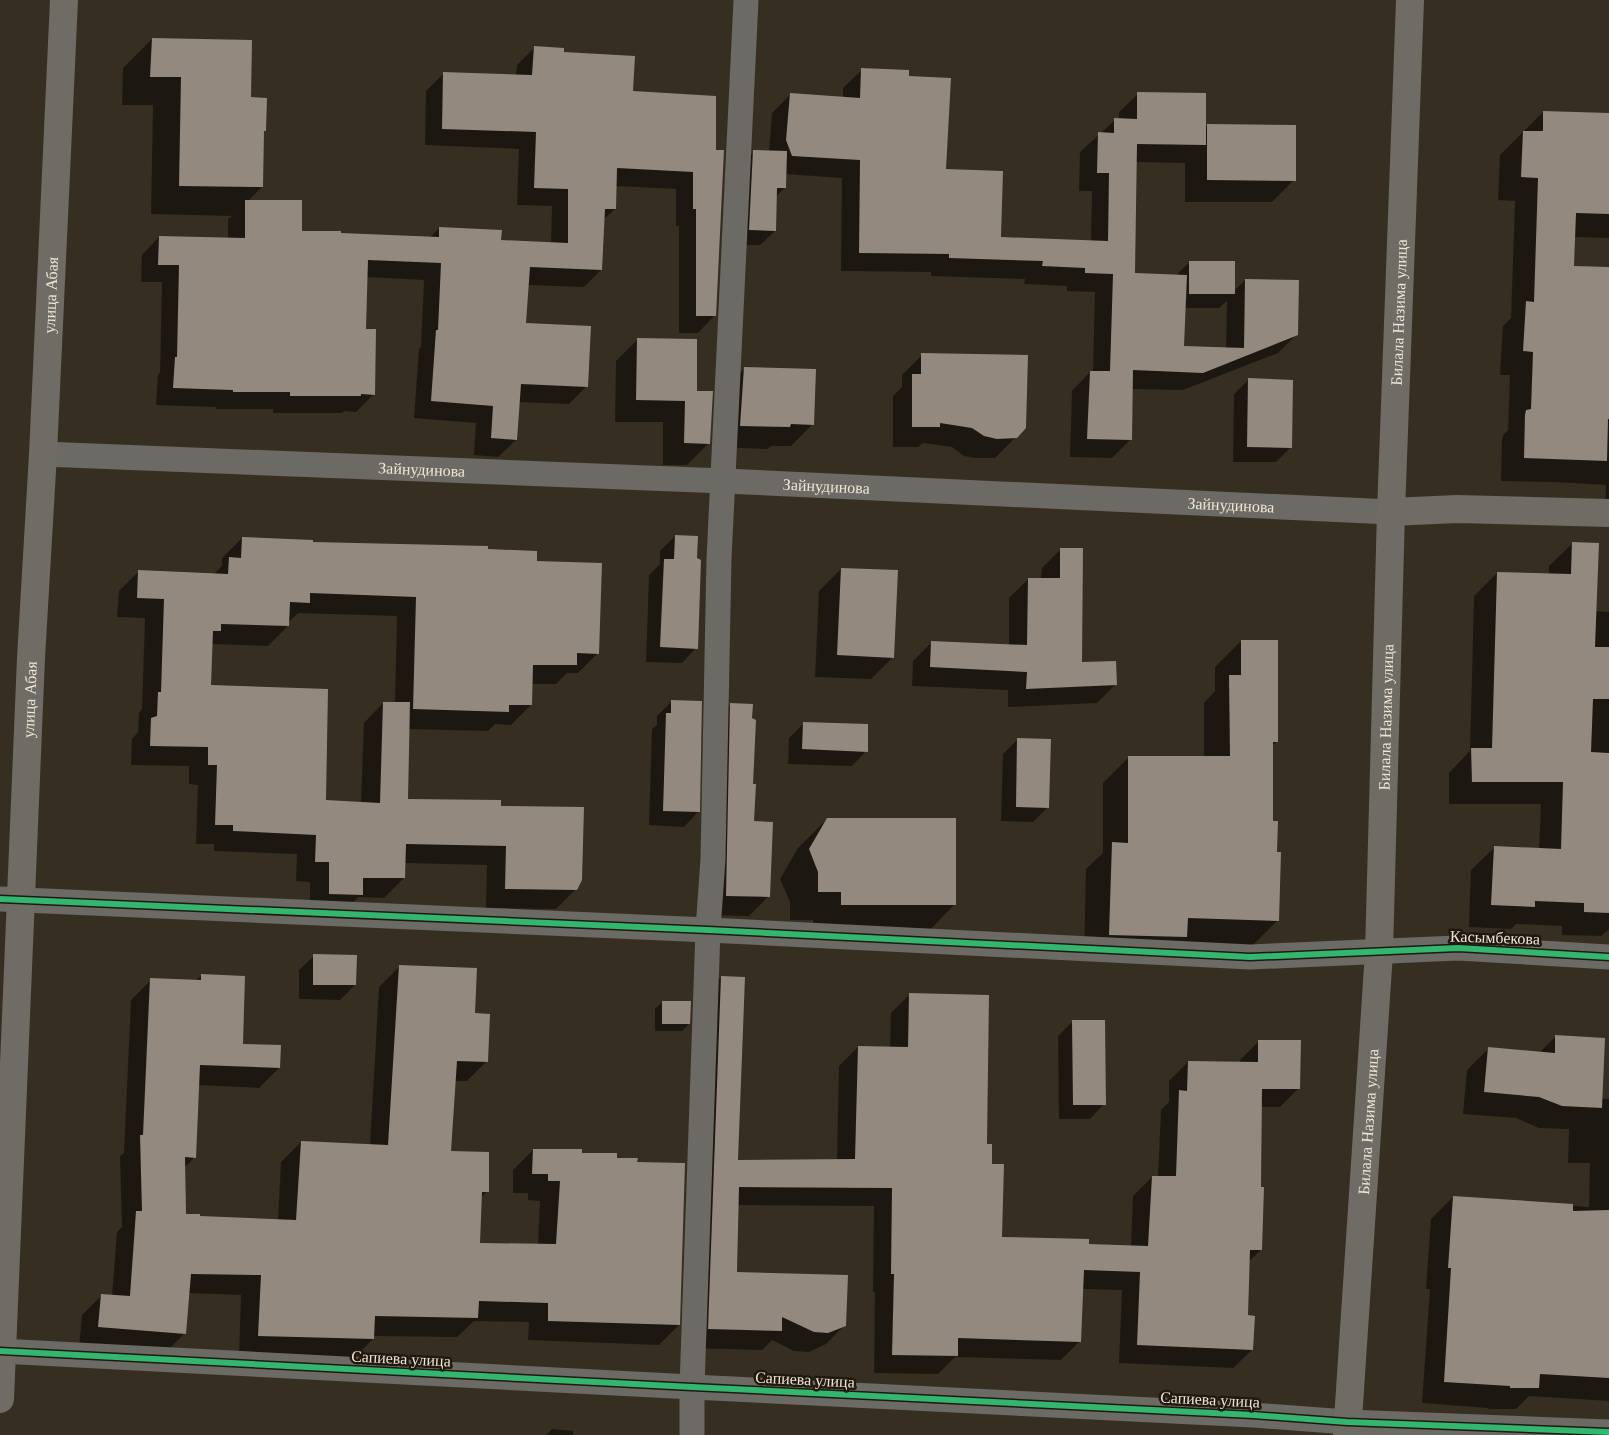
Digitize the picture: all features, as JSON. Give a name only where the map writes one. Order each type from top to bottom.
[{"type":"street","name":"улица Абая","points":[[0,1399],[11,899],[31,658],[43,454],[64,0]]},
{"type":"street","points":[[692,1435],[692,1387],[708,930],[714,860],[719,559],[746,0]]},
{"type":"street","name":"Билала Назима улица","points":[[1347,1429],[1379,952],[1391,512],[1410,0]]},
{"type":"street","name":"Зайнудинова","points":[[43,454],[724,481],[1391,512],[1457,509],[1609,513]]},
{"type":"street","name":"Касымбекова","points":[[11,899],[708,930],[1250,957],[1458,948],[1609,957]]},
{"type":"street","name":"Сапиева улица","points":[[1,1351],[1253,1415],[1347,1429],[1609,1432]]},
{"type":"building","points":[[152,38],[252,40],[251,97],[267,98],[266,131],[264,131],[263,187],[179,186],[181,77],[150,77]]},
{"type":"building","points":[[534,46],[564,48],[564,52],[635,56],[633,91],[716,96],[716,150],[724,150],[716,316],[696,316],[696,209],[693,209],[693,172],[617,168],[616,209],[605,209],[602,270],[530,267],[526,323],[591,326],[588,387],[521,384],[517,440],[491,438],[493,406],[431,401],[436,330],[438,330],[441,263],[368,260],[366,329],[376,329],[375,395],[290,396],[290,392],[233,392],[233,390],[173,388],[175,357],[177,357],[179,265],[158,265],[159,236],[245,238],[245,200],[302,200],[302,231],[341,231],[341,233],[439,237],[439,227],[502,230],[501,240],[568,243],[568,189],[534,188],[536,132],[442,129],[443,72],[532,75]]},
{"type":"building","points":[[861,68],[909,70],[909,76],[951,78],[946,169],[1003,171],[1001,237],[1108,241],[1109,173],[1097,173],[1098,132],[1114,133],[1114,118],[1137,119],[1137,92],[1206,93],[1206,145],[1137,144],[1135,273],[1187,275],[1184,346],[1244,348],[1245,279],[1299,280],[1298,335],[1203,373],[1133,370],[1132,440],[1087,439],[1090,371],[1110,371],[1113,274],[1085,273],[1085,268],[1042,266],[1043,261],[949,258],[949,254],[859,253],[860,160],[792,156],[786,140],[790,93],[860,98]]},
{"type":"building","points":[[1543,111],[1609,113],[1609,214],[1576,213],[1574,266],[1609,267],[1609,419],[1607,461],[1524,458],[1525,415],[1526,410],[1531,409],[1533,352],[1523,351],[1526,301],[1534,302],[1538,178],[1521,177],[1523,131],[1543,131]]},
{"type":"building","points":[[1207,124],[1296,125],[1296,181],[1207,180]]},
{"type":"building","points":[[753,150],[787,151],[786,188],[777,188],[776,231],[749,230]]},
{"type":"building","points":[[1189,261],[1235,261],[1235,294],[1189,294]]},
{"type":"building","points":[[637,338],[697,339],[697,391],[713,391],[710,444],[684,443],[685,401],[636,400]]},
{"type":"building","points":[[921,353],[1028,355],[1026,428],[1017,438],[997,439],[984,436],[972,428],[940,423],[940,427],[912,427],[912,374],[921,374]]},
{"type":"building","points":[[744,367],[816,369],[814,425],[791,424],[790,427],[740,426]]},
{"type":"building","points":[[1248,378],[1293,380],[1292,448],[1247,447]]},
{"type":"building","points":[[675,535],[698,536],[697,558],[701,560],[698,649],[660,647],[664,559],[674,559]]},
{"type":"building","points":[[242,537],[313,540],[313,542],[488,546],[488,549],[537,551],[537,561],[602,563],[599,654],[577,653],[577,665],[533,665],[532,705],[509,705],[509,712],[413,709],[416,597],[310,593],[310,603],[290,602],[289,626],[221,624],[221,631],[213,631],[211,685],[328,689],[326,800],[380,803],[383,702],[410,702],[408,799],[501,800],[501,806],[584,807],[582,880],[577,890],[505,889],[506,846],[406,844],[405,878],[363,878],[363,895],[329,894],[329,862],[315,862],[316,835],[233,831],[233,825],[215,825],[217,765],[208,765],[208,747],[150,746],[151,718],[157,716],[158,692],[161,692],[164,599],[137,598],[138,570],[228,574],[229,557],[241,558]]},
{"type":"building","points":[[1572,542],[1599,543],[1595,647],[1609,647],[1609,699],[1593,699],[1591,752],[1609,753],[1609,913],[1584,912],[1584,903],[1535,901],[1535,907],[1491,905],[1494,846],[1561,849],[1563,782],[1472,782],[1471,748],[1492,748],[1497,572],[1571,574]]},
{"type":"building","points":[[1060,548],[1083,548],[1082,662],[1116,661],[1117,685],[1026,689],[1027,672],[930,667],[931,641],[1027,645],[1028,578],[1060,578]]},
{"type":"building","points":[[841,568],[898,570],[894,658],[837,655]]},
{"type":"building","points":[[1241,640],[1278,640],[1278,742],[1273,742],[1273,821],[1278,821],[1277,852],[1281,852],[1279,921],[1188,918],[1187,937],[1109,935],[1112,842],[1128,843],[1128,756],[1230,756],[1229,675],[1241,675]]},
{"type":"building","points":[[671,700],[702,701],[700,812],[663,811],[666,713],[671,713]]},
{"type":"building","points":[[730,703],[753,704],[752,718],[756,720],[753,784],[756,784],[754,821],[773,822],[770,897],[726,896]]},
{"type":"building","points":[[803,722],[868,724],[868,752],[802,749]]},
{"type":"building","points":[[1017,738],[1051,739],[1049,808],[1016,807]]},
{"type":"building","points":[[827,818],[956,818],[956,905],[841,905],[841,892],[818,892],[818,872],[809,849]]},
{"type":"building","points":[[313,954],[357,955],[356,985],[313,985]]},
{"type":"building","points":[[399,965],[477,968],[475,1013],[490,1014],[488,1062],[457,1061],[451,1151],[489,1152],[489,1192],[482,1192],[480,1243],[556,1244],[560,1181],[548,1181],[548,1174],[532,1174],[533,1149],[582,1149],[582,1153],[617,1153],[617,1158],[638,1158],[637,1162],[685,1163],[680,1325],[548,1321],[548,1303],[479,1301],[478,1318],[375,1316],[374,1339],[258,1336],[261,1275],[191,1274],[186,1334],[98,1327],[101,1294],[130,1296],[136,1211],[142,1211],[140,1135],[143,1135],[150,978],[201,980],[201,974],[245,976],[243,1044],[281,1045],[280,1068],[200,1065],[196,1158],[185,1157],[186,1214],[296,1220],[301,1141],[388,1145]]},
{"type":"building","points":[[721,976],[745,977],[738,1160],[855,1159],[858,1046],[908,1047],[909,993],[989,995],[987,1144],[992,1144],[992,1164],[1004,1164],[1002,1237],[1089,1239],[1089,1244],[1148,1246],[1152,1176],[1176,1176],[1179,1090],[1187,1091],[1188,1061],[1258,1062],[1258,1040],[1301,1040],[1300,1089],[1262,1089],[1261,1187],[1264,1187],[1262,1250],[1250,1250],[1248,1315],[1255,1316],[1253,1350],[1137,1345],[1140,1272],[1084,1270],[1081,1342],[958,1338],[958,1356],[892,1355],[894,1274],[891,1274],[892,1188],[739,1187],[737,1272],[848,1275],[846,1326],[828,1333],[814,1332],[782,1317],[782,1331],[708,1329]]},
{"type":"building","points":[[662,1001],[691,1001],[690,1024],[662,1024]]},
{"type":"building","points":[[1072,1020],[1105,1020],[1106,1105],[1073,1105]]},
{"type":"building","points":[[1555,1035],[1605,1038],[1602,1108],[1562,1106],[1539,1097],[1484,1092],[1488,1047],[1555,1053]]},
{"type":"building","points":[[1453,1196],[1573,1204],[1573,1211],[1609,1210],[1609,1378],[1540,1374],[1539,1388],[1510,1388],[1510,1386],[1444,1382],[1451,1268],[1448,1268]]},
{"type":"cycle path","points":[[0,899],[708,930],[1250,957],[1458,948],[1609,957]]},
{"type":"cycle path","points":[[0,1351],[1253,1415],[1347,1422],[1609,1432]]}]
